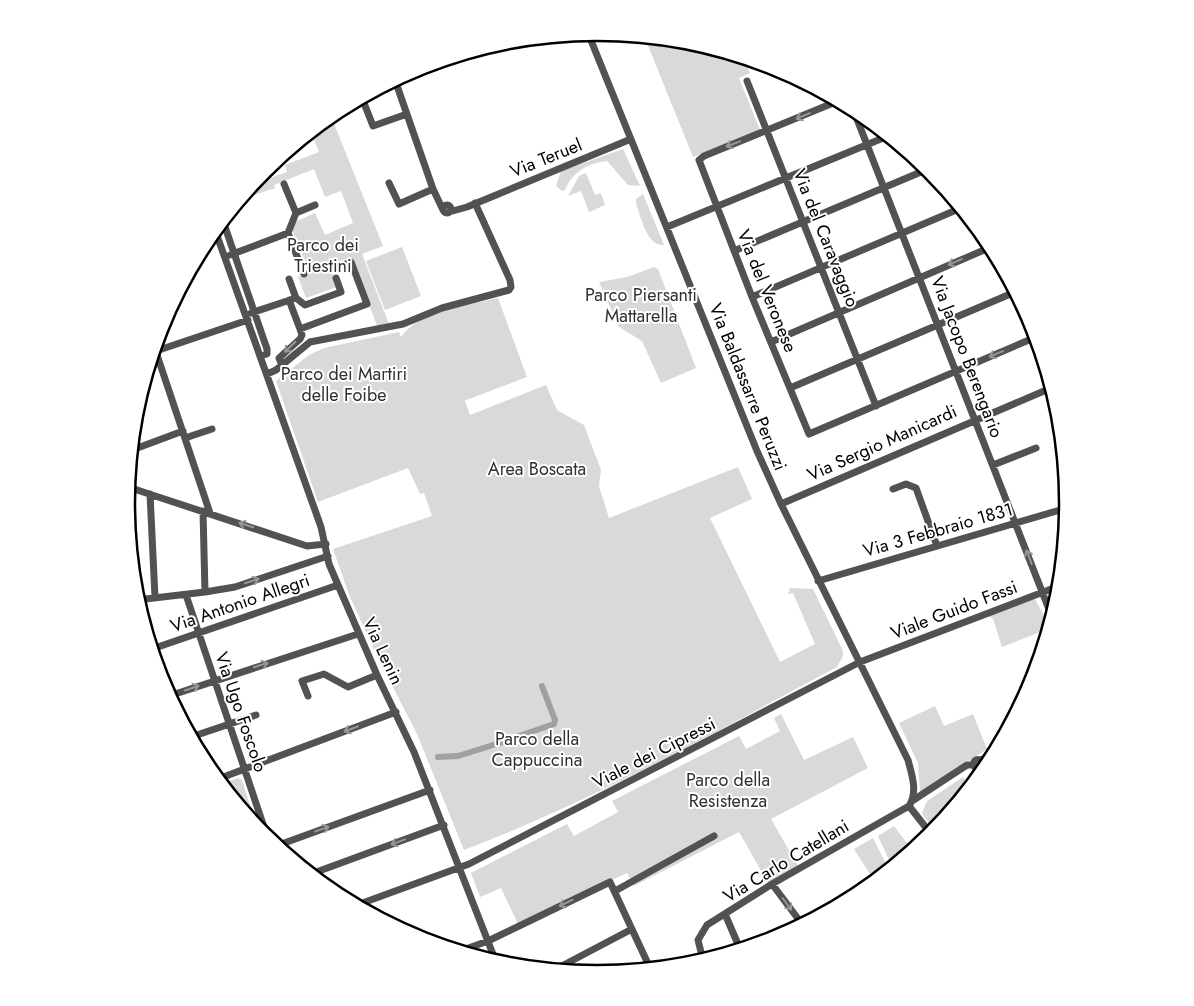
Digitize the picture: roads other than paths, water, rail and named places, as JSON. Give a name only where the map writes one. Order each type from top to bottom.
[{"type":"street","name":"Via Baldassarre Peruzzi","points":[[591,41],[757,450],[781,504],[860,662]]},
{"type":"street","name":"Via del Caravaggio","points":[[747,81],[876,406]]},
{"type":"street","points":[[389,183],[399,204],[434,190],[397,87]]},
{"type":"street","points":[[364,104],[373,126],[407,114]]},
{"type":"street","points":[[768,131],[830,104]]},
{"type":"street","name":"Via Jacopo Berengario","points":[[858,122],[1047,605]]},
{"type":"street","name":"Via del Veronese","points":[[768,131],[700,158],[699,163],[809,434],[876,406]]},
{"type":"street","name":"Via Teruel","points":[[434,190],[447,208],[473,204],[631,139]]},
{"type":"street","points":[[667,227],[881,139]]},
{"type":"street","points":[[734,251],[920,172]]},
{"type":"street","points":[[284,184],[296,214]]},
{"type":"street","points":[[267,374],[282,365],[310,342],[402,324],[442,308],[509,290],[511,287],[510,280],[484,222],[473,204]]},
{"type":"street","points":[[304,274],[288,233],[296,214],[315,205]]},
{"type":"street","points":[[752,297],[954,211]]},
{"type":"street","points":[[225,230],[267,349],[266,354],[260,356]]},
{"type":"street","points":[[225,257],[288,233]]},
{"type":"street","name":"Via Lenin","points":[[218,239],[326,544],[338,585],[358,634],[396,712],[430,790],[492,953]]},
{"type":"street","points":[[771,342],[984,250]]},
{"type":"street","points":[[300,329],[367,304],[351,262],[343,265]]},
{"type":"street","points":[[162,348],[247,318],[254,312],[292,299],[305,305],[341,292],[336,278]]},
{"type":"street","points":[[282,365],[279,358],[302,335],[292,299],[289,279]]},
{"type":"street","points":[[790,388],[1009,295]]},
{"type":"street","points":[[876,406],[1029,340]]},
{"type":"street","points":[[158,362],[184,435],[206,512],[205,592]]},
{"type":"street","name":"Via Sergio Manicardi","points":[[781,504],[1045,391]]},
{"type":"street","points":[[138,448],[212,429]]},
{"type":"street","points":[[993,465],[1036,448]]},
{"type":"street","points":[[893,489],[906,484],[916,488],[937,546]]},
{"type":"street","points":[[135,489],[307,546],[326,544]]},
{"type":"street","points":[[150,494],[155,598]]},
{"type":"street","name":"Via 3 Febbraio 1831","points":[[818,580],[1059,510]]},
{"type":"street","points":[[145,599],[186,595],[235,586],[328,556]]},
{"type":"street","name":"Via Antonio Allegri","points":[[159,647],[338,585]]},
{"type":"street","name":"Viale Guido Fassi","points":[[860,662],[1051,589]]},
{"type":"street","name":"Via Ugo Foscolo","points":[[186,595],[261,820]]},
{"type":"street","points":[[176,693],[358,634]]},
{"type":"street","points":[[860,662],[908,760],[914,784],[911,804],[926,827]]},
{"type":"street","name":"Viale dei Cipressi","points":[[365,902],[460,868],[860,662]]},
{"type":"street","points":[[308,696],[302,681],[324,674],[348,687],[377,676]]},
{"type":"street","points":[[226,777],[396,712]]},
{"type":"street","points":[[198,735],[256,715]]},
{"type":"street","name":"Via Carlo Catellani","points":[[701,953],[698,940],[700,933],[707,925],[772,884],[911,804],[967,766],[974,765],[976,760],[981,760]]},
{"type":"street","points":[[285,843],[430,790]]},
{"type":"street","points":[[319,871],[444,825]]},
{"type":"street","points":[[614,891],[714,836]]},
{"type":"street","points":[[471,947],[488,941],[610,882],[647,962]]},
{"type":"street","points":[[772,884],[798,919]]},
{"type":"street","points":[[725,914],[737,943]]},
{"type":"street","points":[[567,964],[632,929]]},
{"type":"waterway","points":[[519,736],[554,724],[555,720],[542,686]]},
{"type":"waterway","points":[[438,757],[458,756],[509,740]]},
{"type":"park label","name":"Parco dei Triestini","points":[[323,255]]},
{"type":"park label","name":"Parco Piersanti Mattarella","points":[[641,305]]},
{"type":"park label","name":"Parco dei Martiri delle Foibe","points":[[344,384]]},
{"type":"park label","name":"Area Boscata","points":[[537,469]]},
{"type":"park label","name":"Parco della Cappuccina","points":[[537,750]]},
{"type":"park label","name":"Parco della Resistenza","points":[[728,790]]}]
